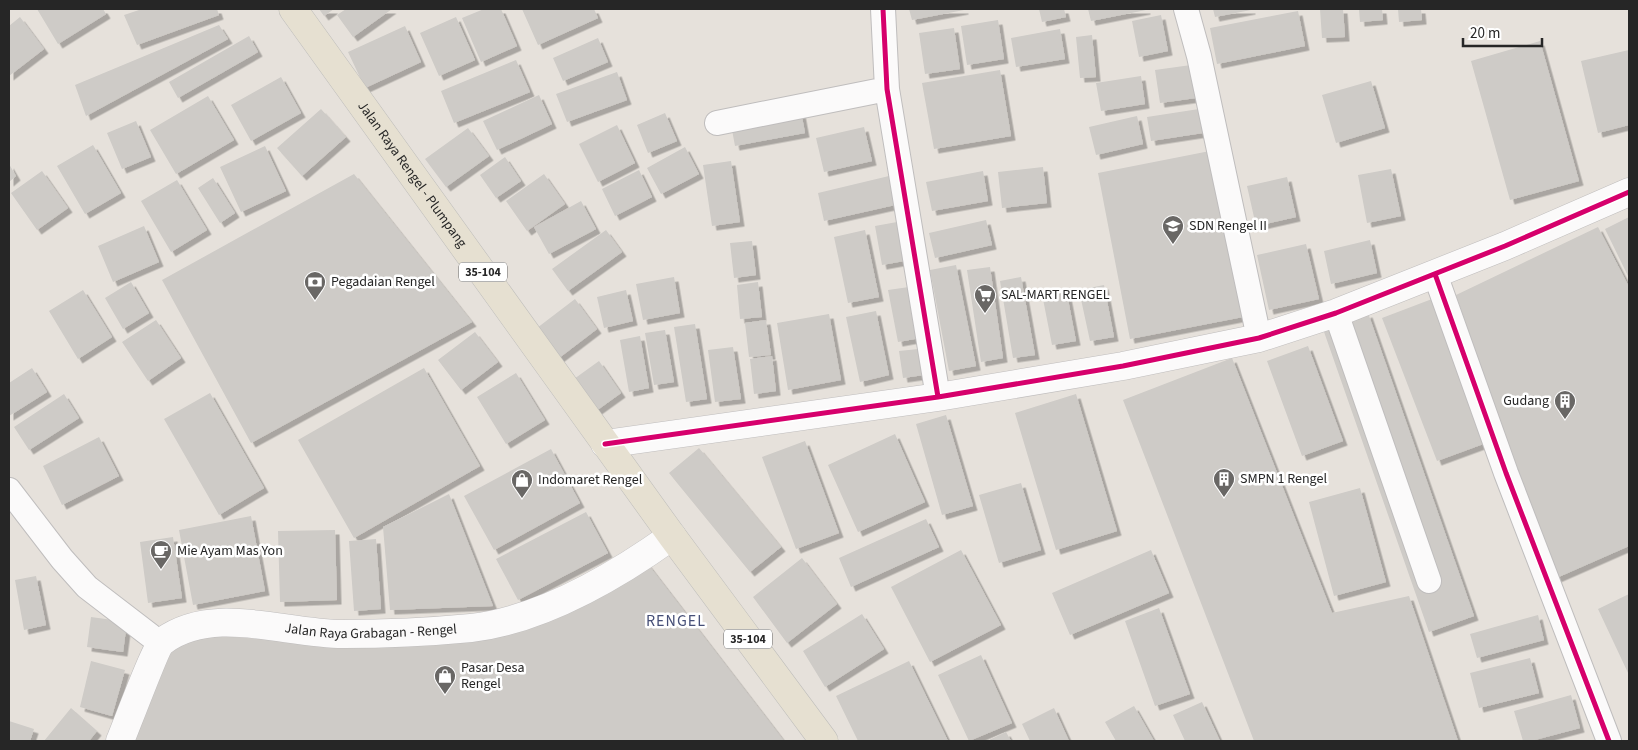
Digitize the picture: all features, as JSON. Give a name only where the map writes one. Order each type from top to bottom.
[{"type":"main road","name":"Jalan Raya Rengel - Plumpang","points":[[293,9],[672,536]]},
{"type":"main road","name":"35-104","points":[[672,536],[824,741]]},
{"type":"street","points":[[883,9],[887,89],[938,397]]},
{"type":"street","points":[[1186,9],[1199,56],[1258,338]]},
{"type":"street","points":[[717,123],[887,89]]},
{"type":"street","points":[[605,444],[938,397],[1123,366],[1258,338],[1336,314],[1629,192]]},
{"type":"street","points":[[1435,274],[1506,473],[1609,741]]},
{"type":"street","points":[[1336,314],[1429,582]]},
{"type":"street","points":[[9,490],[62,559],[87,587],[160,642],[120,741]]},
{"type":"street","name":"Jalan Raya Grabagan - Rengel","points":[[160,642],[184,628],[217,622],[341,634],[413,632],[503,623],[537,611],[585,588],[636,561],[672,536]]},
{"type":"building","points":[[37,9],[103,9],[106,14],[58,44]]},
{"type":"building","points":[[142,9],[217,9],[219,15],[137,45],[124,15]]},
{"type":"building","points":[[319,9],[334,9],[324,16]]},
{"type":"building","points":[[346,9],[392,9],[353,37],[337,15]]},
{"type":"building","points":[[484,9],[501,9],[517,46],[481,62],[462,18]]},
{"type":"building","points":[[522,9],[594,9],[598,18],[538,45]]},
{"type":"building","points":[[909,9],[964,9],[964,10],[912,20]]},
{"type":"building","points":[[1039,9],[1064,9],[1066,17],[1042,22]]},
{"type":"building","points":[[1088,9],[1146,9],[1146,10],[1091,21]]},
{"type":"building","points":[[1213,9],[1251,9],[1251,10],[1215,17]]},
{"type":"building","points":[[1320,9],[1343,9],[1345,37],[1322,38]]},
{"type":"building","points":[[1359,9],[1382,9],[1383,20],[1360,22]]},
{"type":"building","points":[[1398,9],[1421,9],[1422,20],[1399,22]]},
{"type":"building","points":[[1298,11],[1305,46],[1217,64],[1210,28]]},
{"type":"building","points":[[1161,15],[1168,51],[1139,57],[1132,21]]},
{"type":"building","points":[[20,17],[44,49],[9,76],[9,26]]},
{"type":"building","points":[[456,17],[475,60],[439,76],[420,33]]},
{"type":"building","points":[[998,20],[1004,59],[967,65],[961,26]]},
{"type":"building","points":[[219,25],[228,39],[86,116],[75,85]]},
{"type":"building","points":[[405,26],[421,62],[365,88],[348,52]]},
{"type":"building","points":[[954,28],[960,69],[925,74],[919,33]]},
{"type":"building","points":[[1060,29],[1065,59],[1016,67],[1011,38]]},
{"type":"building","points":[[1092,35],[1096,77],[1080,78],[1076,37]]},
{"type":"building","points":[[249,36],[258,52],[178,98],[169,82]]},
{"type":"building","points":[[598,38],[608,62],[563,81],[553,58]]},
{"type":"building","points":[[1540,41],[1579,181],[1510,200],[1471,61]]},
{"type":"building","points":[[1629,50],[1629,125],[1598,133],[1581,61]]},
{"type":"building","points":[[516,60],[530,92],[454,123],[441,91]]},
{"type":"building","points":[[1191,65],[1196,98],[1160,103],[1155,70]]},
{"type":"building","points":[[1000,70],[1011,136],[934,149],[922,83]]},
{"type":"building","points":[[617,72],[627,100],[567,122],[556,94]]},
{"type":"building","points":[[1141,76],[1145,104],[1101,111],[1096,83]]},
{"type":"building","points":[[281,77],[301,113],[251,141],[231,105]]},
{"type":"building","points":[[1371,81],[1385,128],[1336,143],[1322,95]]},
{"type":"building","points":[[539,95],[552,124],[497,150],[483,121]]},
{"type":"building","points":[[208,96],[234,140],[176,174],[150,130]]},
{"type":"building","points":[[800,106],[805,133],[735,146],[730,119]]},
{"type":"building","points":[[321,109],[346,137],[302,176],[277,148]]},
{"type":"building","points":[[1199,109],[1203,133],[1151,141],[1147,117]]},
{"type":"building","points":[[665,113],[677,141],[648,153],[637,125]]},
{"type":"building","points":[[1137,116],[1143,144],[1096,155],[1089,127]]},
{"type":"building","points":[[136,121],[151,157],[122,169],[107,133]]},
{"type":"building","points":[[617,125],[635,163],[598,182],[579,144]]},
{"type":"building","points":[[864,127],[872,161],[824,172],[816,138]]},
{"type":"building","points":[[468,128],[489,156],[446,187],[425,159]]},
{"type":"building","points":[[93,145],[121,193],[85,214],[57,166]]},
{"type":"building","points":[[265,146],[286,191],[241,212],[220,167]]},
{"type":"building","points":[[685,147],[699,174],[661,194],[647,168]]},
{"type":"building","name":"SDN Rengel II","points":[[1215,150],[1248,316],[1130,339],[1098,173]]},
{"type":"building","points":[[505,157],[521,181],[496,198],[480,175]]},
{"type":"building","points":[[731,161],[740,222],[712,226],[703,165]]},
{"type":"building","points":[[9,164],[16,176],[9,182]]},
{"type":"building","points":[[1043,167],[1047,203],[1002,208],[998,172]]},
{"type":"building","points":[[1391,169],[1401,216],[1367,223],[1358,175]]},
{"type":"building","points":[[639,170],[652,197],[615,216],[602,189]]},
{"type":"building","points":[[42,171],[68,208],[37,230],[11,193]]},
{"type":"building","points":[[983,171],[988,201],[932,211],[926,182]]},
{"type":"building","name":"Pegadaian Rengel","points":[[354,174],[472,322],[251,443],[162,280]]},
{"type":"building","points":[[544,174],[565,204],[527,231],[506,201]]},
{"type":"building","points":[[889,176],[895,205],[824,221],[818,193]]},
{"type":"building","points":[[1287,177],[1296,217],[1256,226],[1247,186]]},
{"type":"building","points":[[213,178],[235,213],[220,223],[198,188]]},
{"type":"building","points":[[177,180],[207,230],[171,252],[141,201]]},
{"type":"building","points":[[581,201],[596,229],[549,254],[534,227]]},
{"type":"building","points":[[1629,217],[1629,278],[1605,229]]},
{"type":"building","points":[[908,220],[915,259],[882,265],[875,226]]},
{"type":"building","points":[[986,220],[992,245],[935,258],[929,233]]},
{"type":"building","points":[[144,226],[159,262],[113,282],[98,246]]},
{"type":"building","name":"Gudang","points":[[1598,227],[1629,287],[1629,546],[1554,579],[1456,295]]},
{"type":"building","points":[[606,230],[622,252],[568,291],[552,269]]},
{"type":"building","points":[[865,230],[879,297],[848,303],[834,237]]},
{"type":"building","points":[[1370,240],[1377,273],[1331,284],[1324,251]]},
{"type":"building","points":[[752,241],[756,275],[734,278],[730,243]]},
{"type":"building","points":[[1306,244],[1319,299],[1269,310],[1257,255]]},
{"type":"building","points":[[956,265],[976,366],[949,371],[930,270]]},
{"type":"building","name":"SAL-MART RENGEL","points":[[990,267],[1003,358],[981,362],[967,270]]},
{"type":"building","points":[[674,277],[680,313],[643,320],[636,284]]},
{"type":"building","points":[[1021,277],[1035,355],[1013,358],[1000,281]]},
{"type":"building","points":[[131,282],[149,313],[123,329],[105,298]]},
{"type":"building","points":[[758,282],[762,317],[740,319],[737,285]]},
{"type":"building","points":[[1104,285],[1114,337],[1090,341],[1079,290]]},
{"type":"building","points":[[916,286],[926,337],[898,342],[888,290]]},
{"type":"building","points":[[1066,289],[1076,341],[1052,345],[1042,294]]},
{"type":"building","points":[[83,290],[112,337],[78,359],[49,311]]},
{"type":"building","points":[[626,290],[633,321],[604,328],[597,297]]},
{"type":"building","points":[[575,299],[597,329],[559,358],[537,328]]},
{"type":"building","points":[[1432,299],[1486,443],[1437,461],[1382,318]]},
{"type":"building","points":[[876,311],[889,375],[860,382],[846,317]]},
{"type":"building","points":[[1368,313],[1474,616],[1429,632],[1323,329]]},
{"type":"building","points":[[829,314],[841,380],[788,390],[777,323]]},
{"type":"building","points":[[156,320],[181,358],[148,381],[122,342]]},
{"type":"building","points":[[766,320],[771,355],[749,357],[745,323]]},
{"type":"building","points":[[695,324],[707,399],[686,402],[674,327]]},
{"type":"building","points":[[665,330],[674,382],[654,385],[645,333]]},
{"type":"building","points":[[475,332],[498,362],[461,390],[438,360]]},
{"type":"building","points":[[640,336],[649,388],[629,392],[620,340]]},
{"type":"building","points":[[1308,346],[1343,441],[1302,456],[1267,361]]},
{"type":"building","points":[[733,347],[741,399],[715,402],[708,350]]},
{"type":"building","points":[[928,348],[931,374],[903,378],[899,351]]},
{"type":"building","points":[[772,356],[776,391],[754,394],[750,359]]},
{"type":"building","name":"SMPN 1 Rengel","points":[[1232,358],[1332,613],[1409,596],[1458,741],[1254,741],[1123,400]]},
{"type":"building","points":[[599,361],[621,393],[596,411],[574,379]]},
{"type":"building","points":[[32,368],[47,392],[9,416],[9,383]]},
{"type":"building","points":[[424,368],[480,466],[354,538],[298,440]]},
{"type":"building","points":[[516,373],[545,420],[506,444],[477,397]]},
{"type":"building","points":[[210,393],[264,488],[219,515],[164,419]]},
{"type":"building","points":[[64,394],[79,418],[29,450],[14,427]]},
{"type":"building","points":[[1076,394],[1117,531],[1056,550],[1015,413]]},
{"type":"building","points":[[946,415],[973,506],[942,515],[916,424]]},
{"type":"building","points":[[895,434],[925,502],[858,532],[828,465]]},
{"type":"building","points":[[99,437],[119,476],[62,505],[43,466]]},
{"type":"building","points":[[805,441],[839,533],[796,549],[762,457]]},
{"type":"building","points":[[699,448],[781,547],[750,572],[669,473]]},
{"type":"building","name":"Indomaret Rengel","points":[[551,449],[580,503],[494,550],[464,496]]},
{"type":"building","points":[[1021,483],[1041,550],[999,563],[979,495]]},
{"type":"building","points":[[1360,488],[1386,582],[1334,596],[1309,502]]},
{"type":"building","points":[[449,494],[493,606],[390,610],[383,527]]},
{"type":"building","points":[[586,512],[608,553],[518,600],[496,559]]},
{"type":"building","points":[[251,516],[265,591],[193,605],[179,530]]},
{"type":"building","points":[[926,519],[939,547],[851,587],[839,558]]},
{"type":"building","points":[[335,530],[337,600],[280,602],[278,531]]},
{"type":"building","name":"Mie Ayam Mas Yon","points":[[173,537],[182,598],[148,603],[140,542]]},
{"type":"building","points":[[376,539],[381,609],[354,611],[349,541]]},
{"type":"building","points":[[961,550],[1001,625],[930,662],[891,587]]},
{"type":"building","points":[[1151,550],[1169,593],[1070,635],[1052,593]]},
{"type":"building","points":[[802,558],[837,604],[787,643],[753,597]]},
{"type":"building","name":"Pasar Desa Rengel","points":[[647,563],[784,741],[123,741],[161,649],[207,635],[300,642],[426,639]]},
{"type":"building","points":[[36,576],[46,625],[24,630],[15,580]]},
{"type":"building","points":[[1629,594],[1629,675],[1598,609]]},
{"type":"building","points":[[1159,608],[1190,694],[1155,706],[1125,621]]},
{"type":"building","points":[[862,614],[884,649],[825,687],[803,651]]},
{"type":"building","points":[[1538,615],[1544,640],[1477,658],[1470,634]]},
{"type":"building","points":[[91,617],[127,622],[123,652],[87,647]]},
{"type":"building","points":[[981,655],[1012,723],[969,741],[938,675]]},
{"type":"building","points":[[1530,658],[1539,693],[1479,708],[1470,673]]},
{"type":"building","points":[[91,661],[125,670],[112,716],[80,707]]},
{"type":"building","points":[[909,661],[948,741],[858,741],[836,696]]},
{"type":"building","points":[[1571,695],[1580,728],[1531,741],[1523,741],[1514,711]]},
{"type":"building","points":[[1202,702],[1220,741],[1185,741],[1173,715]]},
{"type":"building","points":[[1134,706],[1154,741],[1116,741],[1105,722]]},
{"type":"building","points":[[71,708],[97,731],[89,741],[44,741]]},
{"type":"building","points":[[1054,708],[1069,741],[1030,741],[1022,724]]},
{"type":"building","points":[[9,721],[34,729],[30,741],[9,741]]},
{"type":"building","points":[[1006,732],[1011,741],[987,741]]},
{"type":"cycle path","points":[[883,9],[887,89],[938,397]]},
{"type":"cycle path","points":[[605,444],[938,397],[1123,366],[1259,338],[1336,313],[1505,246],[1629,192]]},
{"type":"cycle path","points":[[1435,274],[1506,473],[1609,741]]},
{"type":"place","name":"SDN Rengel II","points":[[1173,245]]},
{"type":"place","name":"Pegadaian Rengel","points":[[315,301]]},
{"type":"place","name":"SAL-MART RENGEL","points":[[985,314]]},
{"type":"place","name":"Gudang","points":[[1565,420]]},
{"type":"place","name":"SMPN 1 Rengel","points":[[1224,498]]},
{"type":"place","name":"Indomaret Rengel","points":[[522,499]]},
{"type":"place","name":"Mie Ayam Mas Yon","points":[[161,570]]},
{"type":"place","name":"Pasar Desa Rengel","points":[[445,695]]},
{"type":"district","name":"RENGEL","points":[[676,621]]}]
